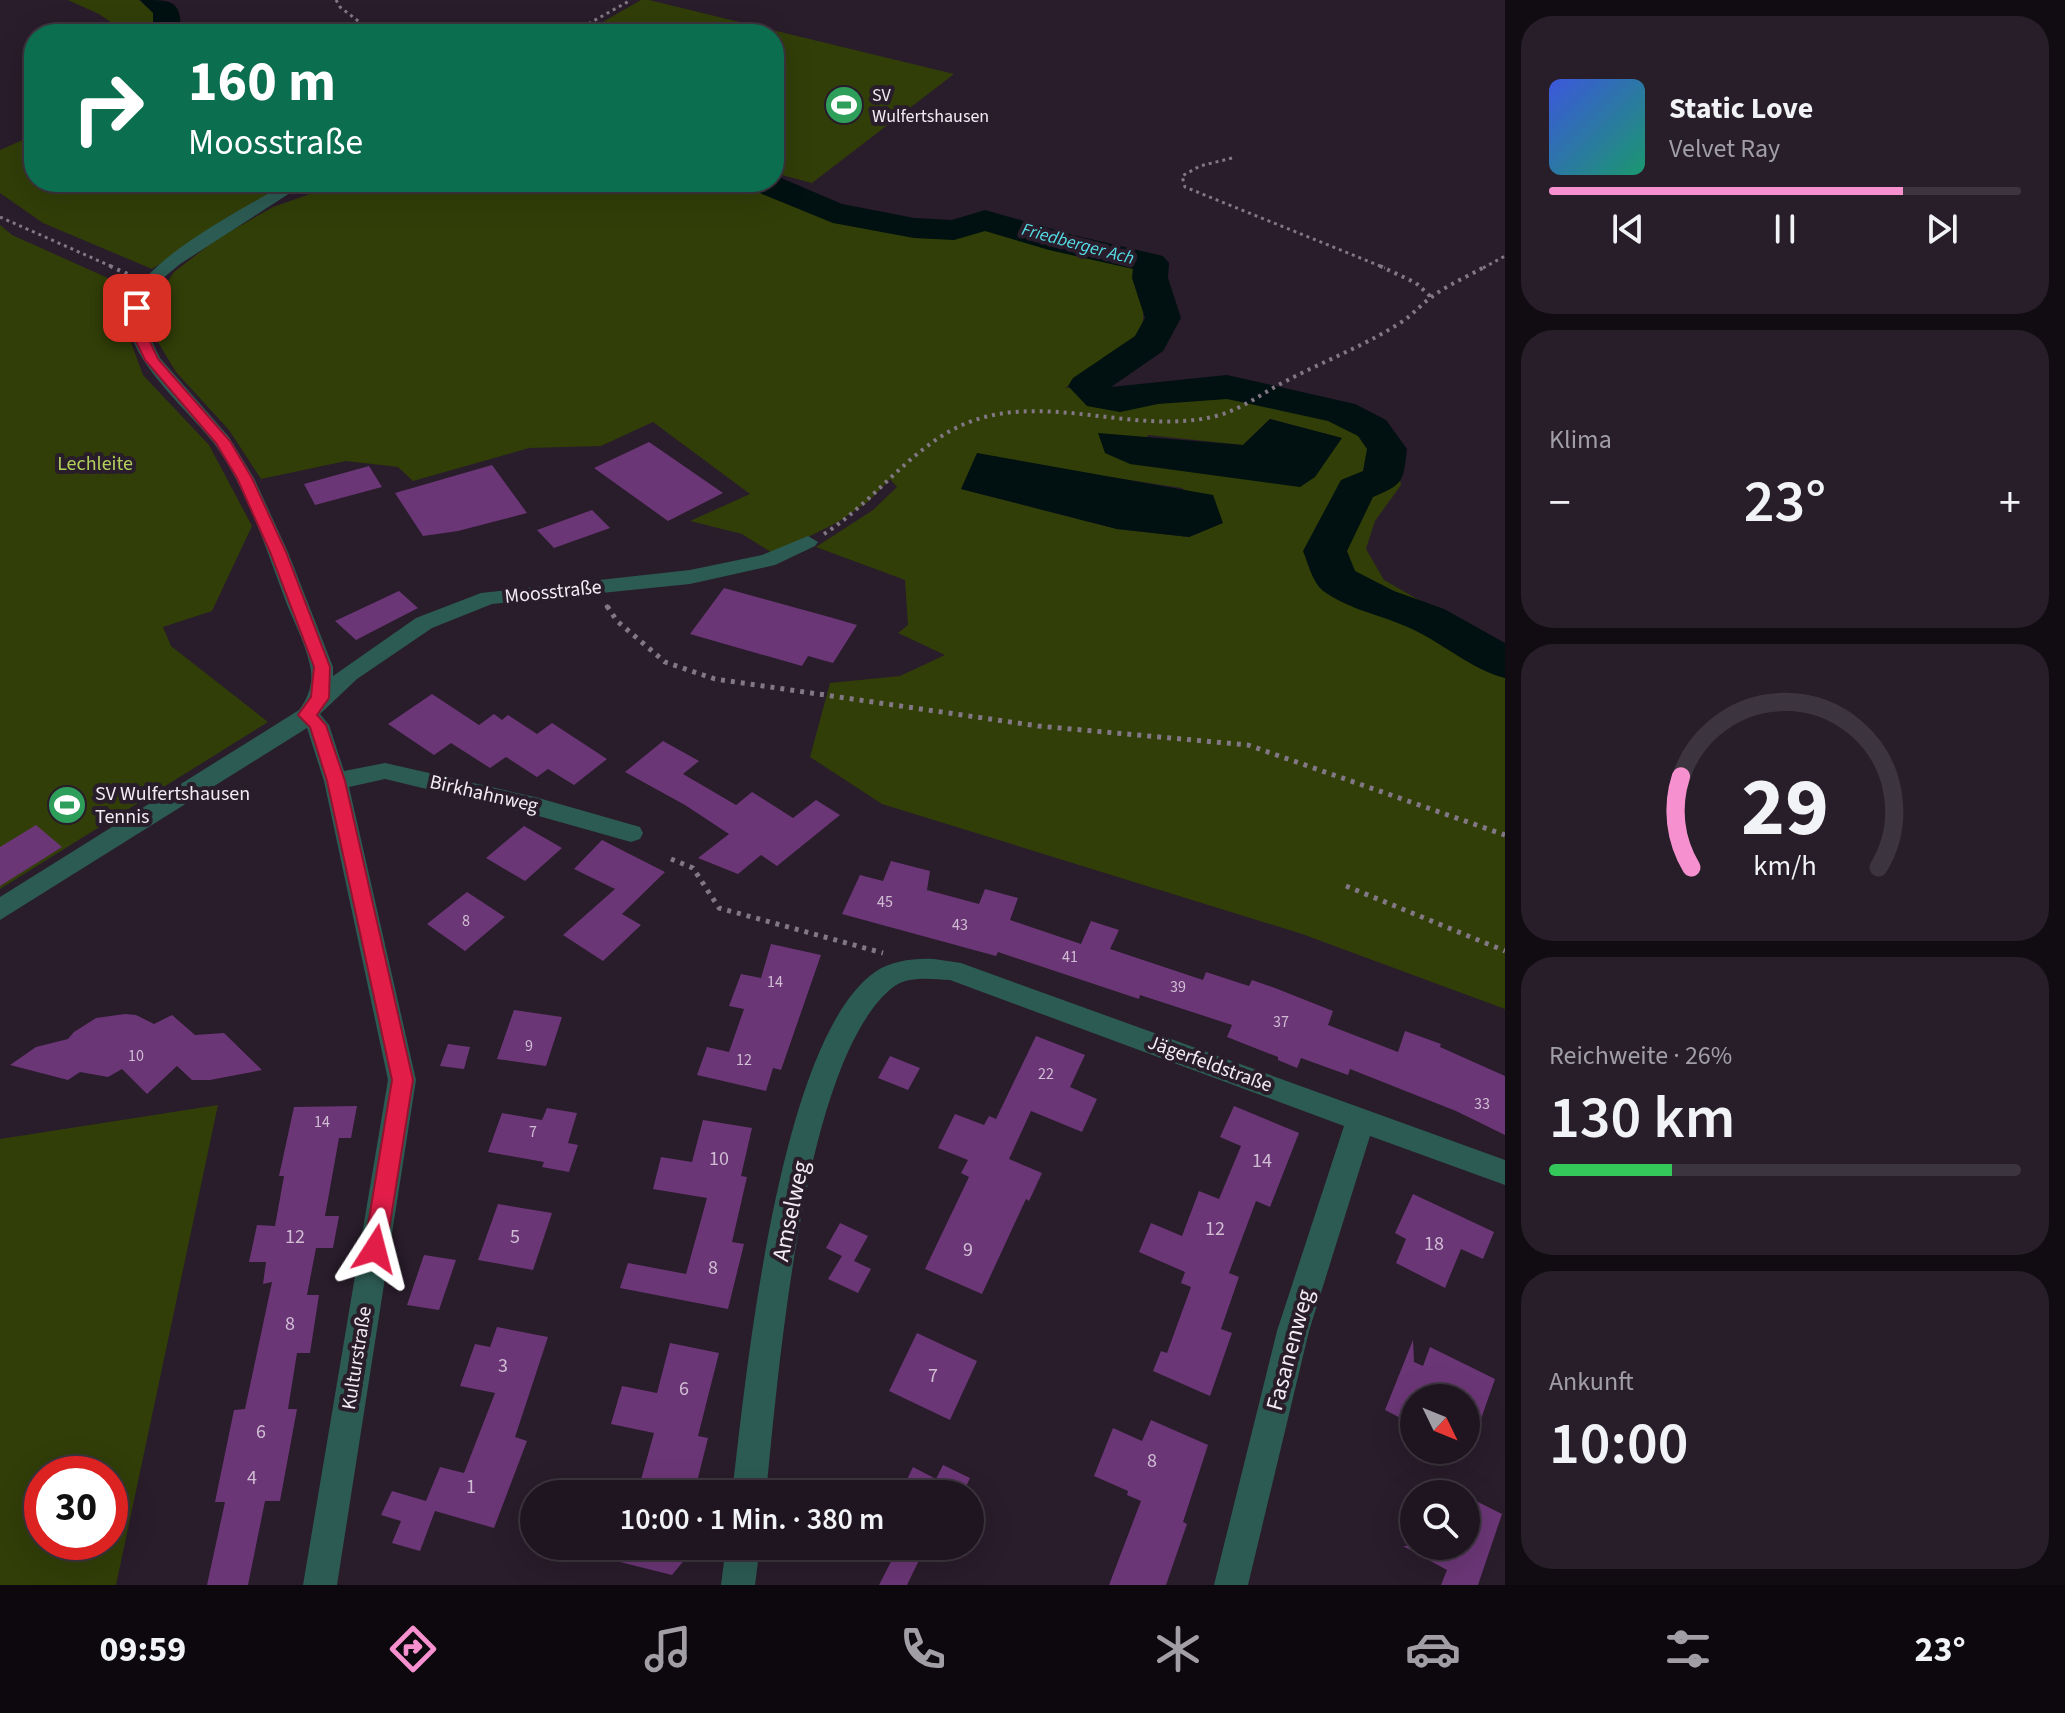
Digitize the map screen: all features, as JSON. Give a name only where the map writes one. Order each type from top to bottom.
[{"type":"street","points":[[283,192],[174,260],[149,282],[137,308],[138,331],[152,360],[222,441],[244,478],[278,552],[322,667],[313,707]]},
{"type":"street","name":"Moosstraße","points":[[0,910],[313,707],[349,674],[424,623],[489,598],[690,577],[768,560],[808,542]]},
{"type":"street","name":"Kulturstraße","points":[[313,707],[336,781],[402,1080],[320,1585]]},
{"type":"street","name":"Birkhahnweg","points":[[336,781],[385,771],[535,806],[631,833]]},
{"type":"street","name":"Jägerfeldstraße","points":[[912,968],[952,970],[1505,1173]]},
{"type":"street","name":"Amselweg","points":[[751,1480],[787,1212],[816,1101],[848,1019],[882,981],[912,968]]},
{"type":"street","name":"Fasanenweg","points":[[1231,1585],[1293,1331],[1361,1118]]},
{"type":"street","points":[[738,1585],[741,1560]]},
{"type":"path","points":[[336,0],[340,7],[362,24]]},
{"type":"path","points":[[588,24],[631,0]]},
{"type":"path","points":[[1232,158],[1200,166],[1182,176],[1185,187],[1391,271],[1416,283],[1431,297]]},
{"type":"path","points":[[0,217],[104,266],[149,282]]},
{"type":"path","points":[[808,542],[843,524],[878,495],[913,459],[947,433],[983,418],[1029,412],[1167,420],[1212,418],[1236,412],[1260,400],[1274,387],[1399,324],[1426,307],[1431,297],[1505,256]]},
{"type":"path","points":[[594,588],[617,621],[665,662],[715,679],[1038,726],[1248,745],[1505,835]]},
{"type":"path","points":[[671,859],[693,868],[719,908],[893,955],[912,968]]},
{"type":"path","points":[[1346,886],[1505,951]]},
{"type":"green space","points":[[68,0],[139,0],[162,20],[162,24],[114,24]]},
{"type":"green space","name":"SV Wulfertshausen","points":[[641,0],[649,0],[748,24],[599,24]]},
{"type":"green space","name":"SV Wulfertshausen","points":[[784,33],[954,74],[812,183],[784,176]]},
{"type":"green space","points":[[24,139],[24,192],[275,192],[152,269],[43,223],[0,193],[0,150]]},
{"type":"green space","points":[[316,192],[766,192],[849,225],[943,237],[988,229],[1136,265],[1146,281],[1142,331],[1129,348],[1065,388],[1096,387],[1113,396],[1194,383],[1242,380],[1366,419],[1388,441],[1396,459],[1401,485],[1375,521],[1366,549],[1384,580],[1505,649],[1505,1009],[1302,934],[882,804],[810,757],[830,683],[900,676],[945,655],[898,633],[908,625],[905,580],[816,547],[873,510],[897,487],[890,479],[869,501],[838,522],[774,554],[742,534],[690,521],[750,494],[653,422],[601,446],[529,448],[413,481],[398,467],[346,461],[261,479],[229,430],[176,372],[156,339],[155,301],[174,272],[217,239],[273,207]],"holes":[[[1270,419],[1341,438],[1130,464],[1148,435],[1243,445]],[[1110,477],[1182,488],[1222,523],[1189,537],[1117,529],[961,489]]]},
{"type":"green space","name":"Lechleite","points":[[0,225],[12,235],[119,283],[119,310],[143,375],[209,445],[252,526],[212,611],[163,627],[171,646],[268,722],[0,889]]},
{"type":"green space","points":[[218,1105],[128,1529],[128,1456],[24,1456],[24,1560],[121,1560],[116,1585],[0,1585],[0,1139]]},
{"type":"shaded area","points":[[1270,419],[1342,438],[1315,477],[1300,487],[1130,464],[1105,453],[1098,433],[1243,445]]},
{"type":"shaded area","points":[[977,453],[1213,495],[1223,523],[1189,537],[1117,529],[961,489]]},
{"type":"building","points":[[649,442],[723,493],[668,521],[594,468]]},
{"type":"building","points":[[492,465],[527,513],[458,531],[423,536],[395,493]]},
{"type":"building","points":[[369,466],[382,487],[315,505],[304,484]]},
{"type":"building","points":[[592,510],[610,528],[554,548],[537,530]]},
{"type":"building","points":[[724,588],[857,625],[833,663],[808,656],[802,666],[690,634]]},
{"type":"building","points":[[399,591],[418,608],[356,640],[335,621]]},
{"type":"building","points":[[432,694],[479,725],[494,714],[502,720],[508,715],[537,734],[552,723],[607,759],[574,785],[548,769],[537,777],[506,757],[490,768],[451,743],[434,755],[388,724]]},
{"type":"building","points":[[663,741],[699,761],[683,774],[736,805],[752,792],[793,818],[816,800],[840,815],[777,866],[761,855],[738,874],[698,858],[729,834],[625,772]]},
{"type":"building","points":[[36,825],[62,847],[0,886],[0,847]]},
{"type":"building","points":[[524,826],[562,848],[525,881],[486,858]]},
{"type":"building","points":[[602,840],[665,872],[622,914],[641,925],[603,961],[563,935],[615,889],[574,869]]},
{"type":"building","points":[[891,861],[930,871],[927,890],[979,904],[985,889],[1018,898],[1010,920],[1081,944],[1091,921],[1119,930],[1110,949],[1203,980],[1206,972],[1249,986],[1252,980],[1275,988],[1333,1011],[1328,1025],[1398,1052],[1405,1031],[1441,1044],[1440,1047],[1505,1076],[1505,1135],[1456,1111],[1350,1069],[1348,1075],[1301,1058],[1297,1068],[1227,1037],[1232,1025],[1140,995],[1139,999],[998,952],[996,956],[842,914],[860,875],[883,881]]},
{"type":"building","points":[[467,892],[505,917],[465,951],[427,924]]},
{"type":"building","points":[[771,944],[821,955],[781,1070],[773,1068],[766,1091],[697,1075],[707,1047],[729,1052],[744,1009],[729,1006],[741,974],[761,978]]},
{"type":"building","points":[[514,1010],[562,1017],[546,1066],[497,1059]]},
{"type":"building","points":[[136,1015],[154,1024],[172,1015],[195,1035],[224,1033],[262,1070],[210,1080],[192,1080],[177,1066],[147,1094],[122,1069],[108,1077],[80,1072],[68,1080],[10,1065],[36,1047],[68,1039],[96,1018]]},
{"type":"building","points":[[1036,1036],[1085,1055],[1070,1087],[1097,1099],[1082,1132],[1031,1111],[1009,1159],[1042,1173],[1029,1201],[1026,1199],[982,1294],[925,1269],[969,1177],[961,1173],[968,1160],[938,1148],[955,1114],[984,1125],[989,1116],[996,1119]]},
{"type":"building","points":[[448,1044],[470,1047],[464,1069],[440,1066]]},
{"type":"building","points":[[890,1056],[920,1068],[908,1090],[878,1078]]},
{"type":"building","points":[[357,1106],[351,1138],[339,1138],[325,1216],[339,1216],[333,1248],[316,1248],[307,1295],[319,1295],[310,1353],[297,1353],[288,1409],[297,1409],[280,1501],[265,1501],[248,1585],[207,1585],[225,1502],[215,1502],[234,1410],[245,1409],[272,1282],[263,1284],[266,1262],[249,1262],[257,1225],[275,1226],[284,1176],[279,1176],[294,1107]]},
{"type":"building","points":[[1234,1106],[1299,1133],[1270,1207],[1256,1201],[1229,1273],[1239,1277],[1221,1329],[1232,1333],[1210,1396],[1153,1371],[1161,1351],[1167,1353],[1191,1287],[1181,1283],[1185,1272],[1139,1252],[1151,1223],[1182,1236],[1199,1191],[1219,1199],[1241,1146],[1220,1137]]},
{"type":"building","points":[[547,1108],[577,1113],[568,1143],[578,1145],[569,1172],[542,1167],[544,1162],[488,1152],[502,1113],[542,1120]]},
{"type":"building","points":[[703,1120],[752,1128],[741,1176],[747,1177],[732,1242],[744,1244],[728,1309],[620,1288],[628,1263],[686,1274],[707,1198],[653,1189],[661,1157],[692,1162]]},
{"type":"building","points":[[1413,1194],[1494,1232],[1483,1259],[1461,1249],[1445,1288],[1396,1263],[1406,1239],[1395,1233]]},
{"type":"building","points":[[498,1204],[552,1213],[533,1270],[478,1260]]},
{"type":"building","points":[[840,1223],[868,1236],[854,1261],[871,1269],[858,1293],[828,1279],[842,1256],[826,1248]]},
{"type":"building","points":[[424,1255],[456,1260],[439,1310],[407,1305]]},
{"type":"building","points":[[497,1327],[548,1337],[515,1437],[527,1441],[494,1528],[435,1511],[420,1551],[392,1543],[401,1521],[381,1515],[392,1491],[426,1501],[440,1467],[464,1473],[495,1393],[460,1386],[475,1344],[490,1347]]},
{"type":"building","points":[[917,1333],[977,1361],[950,1420],[889,1391]]},
{"type":"building","points":[[1413,1340],[1414,1362],[1423,1366],[1430,1347],[1495,1379],[1480,1422],[1480,1384],[1400,1384],[1400,1418],[1385,1410]]},
{"type":"building","points":[[670,1343],[719,1353],[698,1436],[708,1438],[698,1480],[641,1480],[654,1433],[611,1424],[622,1386],[657,1393]]},
{"type":"building","points":[[1151,1420],[1208,1445],[1183,1522],[1187,1524],[1166,1585],[1109,1585],[1141,1501],[1127,1495],[1128,1491],[1094,1476],[1113,1428],[1142,1441]]},
{"type":"building","points":[[943,1465],[970,1478],[907,1480],[913,1467],[936,1479]]},
{"type":"building","points":[[1480,1503],[1502,1514],[1478,1585],[1441,1585],[1447,1570],[1429,1560],[1480,1560]]},
{"type":"building","points":[[612,1560],[684,1560],[672,1575]]},
{"type":"building","points":[[892,1560],[919,1560],[907,1585],[879,1585]]},
{"type":"waterway","name":"Friedberger Ach","points":[[154,0],[167,10],[167,24]]},
{"type":"waterway","name":"Friedberger Ach","points":[[784,192],[833,213],[914,228],[954,230],[985,220],[1061,243],[1151,263],[1150,278],[1163,318],[1150,343],[1087,386],[1101,398],[1120,400],[1158,392],[1227,387],[1341,412],[1372,428],[1387,449],[1383,478],[1356,489],[1325,551],[1336,579],[1378,601],[1428,619],[1505,663]]},
{"type":"place","name":"SV Wulfertshausen","points":[[844,105]]},
{"type":"place","name":"SV Wulfertshausen Tennis","points":[[67,805]]},
{"type":"route","points":[[137,308],[138,331],[152,360],[222,441],[244,478],[278,552],[322,667],[320,698],[307,715],[317,725],[336,781],[402,1080],[375,1249]]}]
